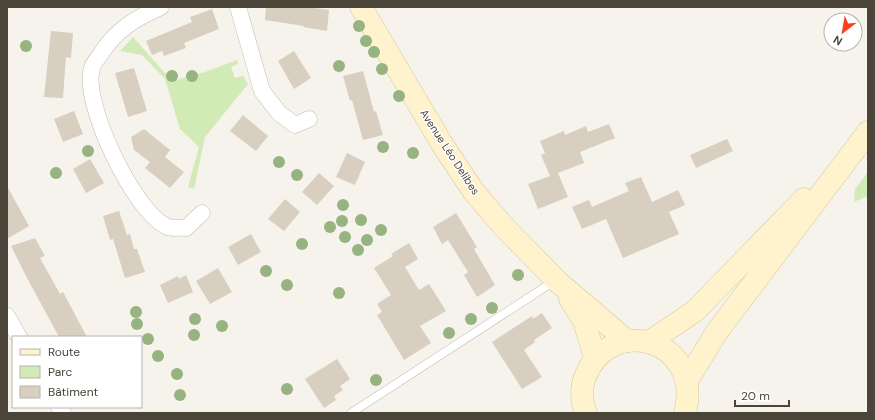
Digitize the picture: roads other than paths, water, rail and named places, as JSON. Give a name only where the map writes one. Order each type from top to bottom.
[{"type":"main road","name":"Avenue Léo Delibes","points":[[361,7],[442,144],[474,192],[504,226],[558,281],[627,341]]},
{"type":"main road","points":[[648,342],[695,311],[864,137]]},
{"type":"main road","points":[[687,381],[716,333],[864,137]]},
{"type":"main road","name":"Avenue Léo Delibes","points":[[558,281],[584,320],[595,358]]},
{"type":"main road","points":[[568,413],[584,403],[586,374],[595,358],[610,347],[627,341],[648,342],[662,347],[673,356],[682,367],[687,381],[688,398],[685,413]]},
{"type":"street","points":[[161,7],[142,16],[118,31],[106,45],[92,68],[92,96],[100,127],[126,180],[145,209],[168,227],[186,228],[202,213]]},
{"type":"street","points":[[238,7],[262,91],[279,113],[295,125],[309,119]]},
{"type":"street","points":[[7,316],[18,336]]},
{"type":"lane","points":[[351,413],[558,281]]}]
